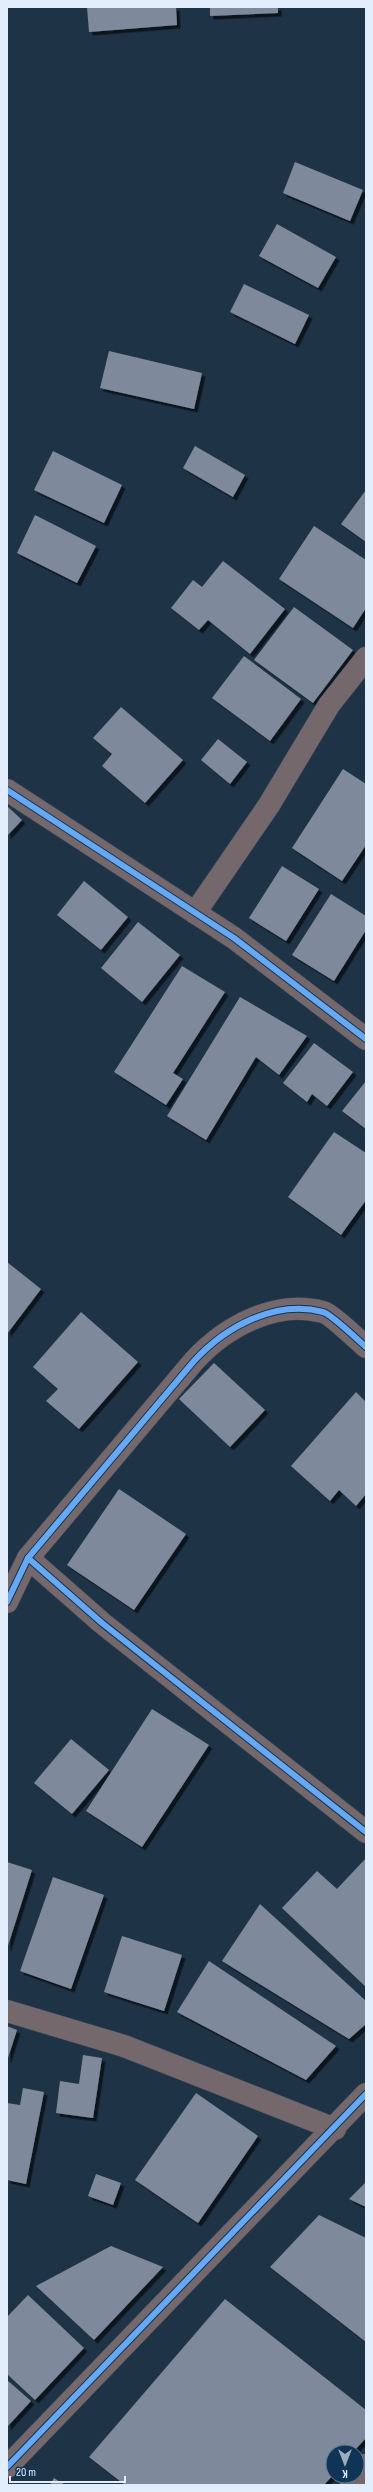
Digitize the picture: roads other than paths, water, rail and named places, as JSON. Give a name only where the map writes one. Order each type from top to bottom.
[{"type":"street","points":[[195,913],[269,805],[329,705],[366,658]]},
{"type":"street","points":[[7,790],[234,938],[366,1039]]},
{"type":"street","points":[[7,1602],[28,1558],[194,1361],[223,1334],[260,1316],[281,1311],[325,1312],[366,1347]]},
{"type":"street","points":[[28,1558],[102,1623],[366,1832]]},
{"type":"street","points":[[7,2011],[124,2046],[335,2128]]},
{"type":"street","points":[[7,2467],[335,2128],[366,2094]]},
{"type":"street","points":[[351,2485],[366,2465]]}]
